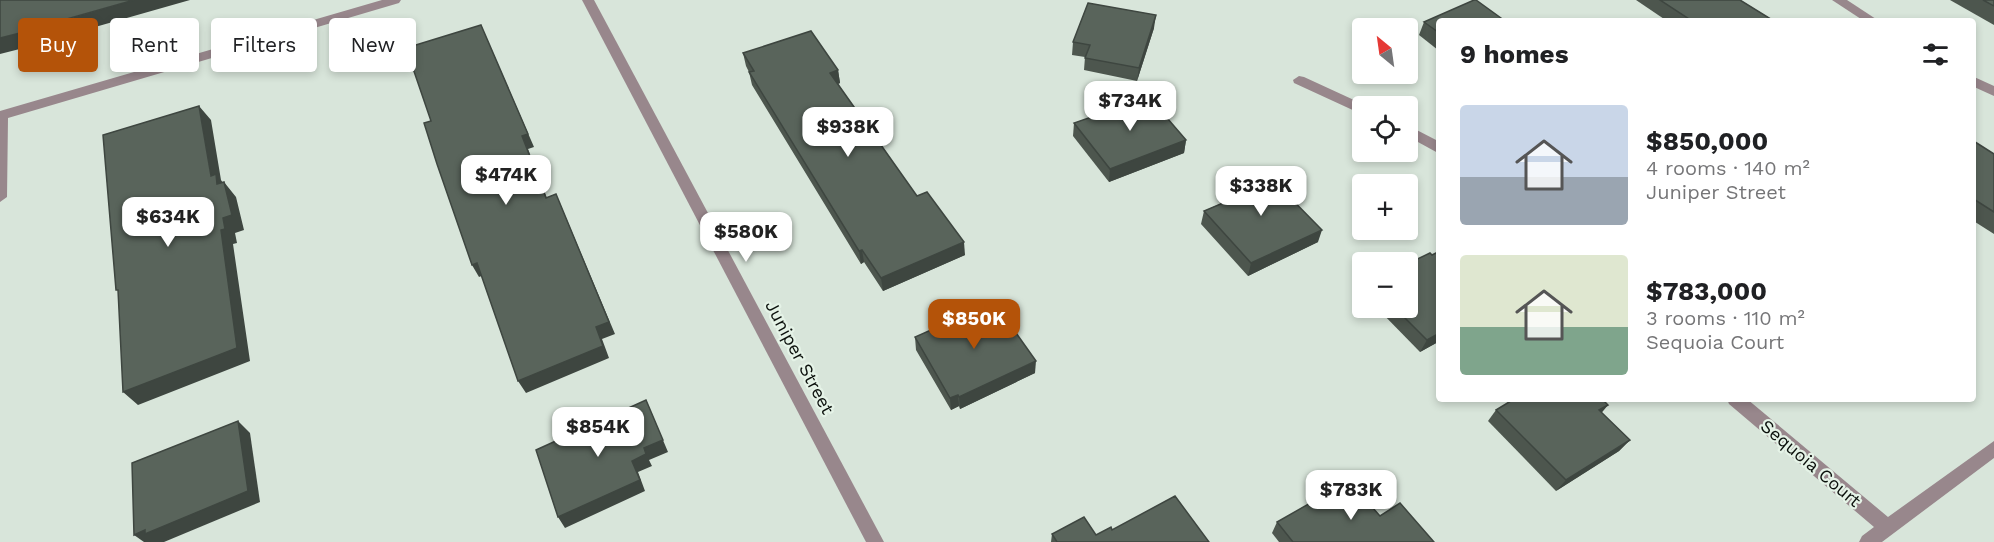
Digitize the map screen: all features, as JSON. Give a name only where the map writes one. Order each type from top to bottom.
[{"type":"street","points":[[0,197],[1,116],[395,0]]},
{"type":"street","name":"Juniper Street","points":[[588,0],[875,542]]},
{"type":"street","points":[[1838,0],[1868,18]]},
{"type":"street","points":[[1299,80],[1352,104]]},
{"type":"street","points":[[1976,82],[1994,93]]},
{"type":"street","points":[[1418,135],[1436,146]]},
{"type":"street","name":"Sequoia Court","points":[[1739,402],[1887,527]]},
{"type":"street","points":[[1868,542],[1994,448]]},
{"type":"building","points":[[0,0],[134,0],[70,18],[18,18],[18,34],[0,38]]},
{"type":"building","points":[[1474,0],[1501,18],[1436,18],[1436,31],[1424,22]]},
{"type":"building","points":[[1660,0],[1740,0],[1769,18],[1687,18]]},
{"type":"building","points":[[1983,0],[1994,0],[1994,6]]},
{"type":"building","points":[[1088,3],[1156,15],[1139,68],[1085,58],[1090,45],[1073,42]]},
{"type":"building","points":[[481,25],[528,134],[522,136],[546,198],[556,194],[609,322],[596,327],[603,346],[518,381],[477,263],[472,265],[424,123],[431,121],[414,72],[416,45]]},
{"type":"building","points":[[811,31],[838,70],[830,73],[917,196],[927,192],[964,242],[881,278],[862,250],[859,251],[749,72],[754,71],[743,53]]},
{"type":"building","points":[[1149,97],[1186,140],[1110,169],[1074,123]]},
{"type":"building","points":[[199,106],[211,176],[216,174],[217,184],[224,182],[232,215],[223,218],[225,229],[221,230],[237,348],[123,392],[118,290],[116,290],[103,135]]},
{"type":"building","points":[[1976,143],[1994,154],[1994,212],[1976,201]]},
{"type":"building","points":[[1261,168],[1322,230],[1251,263],[1204,211],[1235,198],[1222,185]]},
{"type":"building","points":[[1430,253],[1432,255],[1436,253],[1436,335],[1427,340],[1405,318],[1418,318],[1418,259]]},
{"type":"building","points":[[994,302],[1036,361],[959,397],[958,395],[950,398],[915,337]]},
{"type":"building","points":[[646,400],[663,440],[644,448],[646,454],[632,461],[640,480],[558,517],[536,450]]},
{"type":"building","points":[[1509,402],[1605,402],[1608,405],[1599,410],[1630,440],[1566,480],[1496,410]]},
{"type":"building","points":[[238,421],[248,491],[145,534],[145,530],[134,535],[132,463]]},
{"type":"building","points":[[1349,481],[1380,516],[1400,503],[1434,542],[1293,542],[1277,522]]},
{"type":"building","points":[[1175,496],[1209,542],[1057,542],[1052,534],[1084,517],[1096,535],[1111,527],[1112,530]]}]
